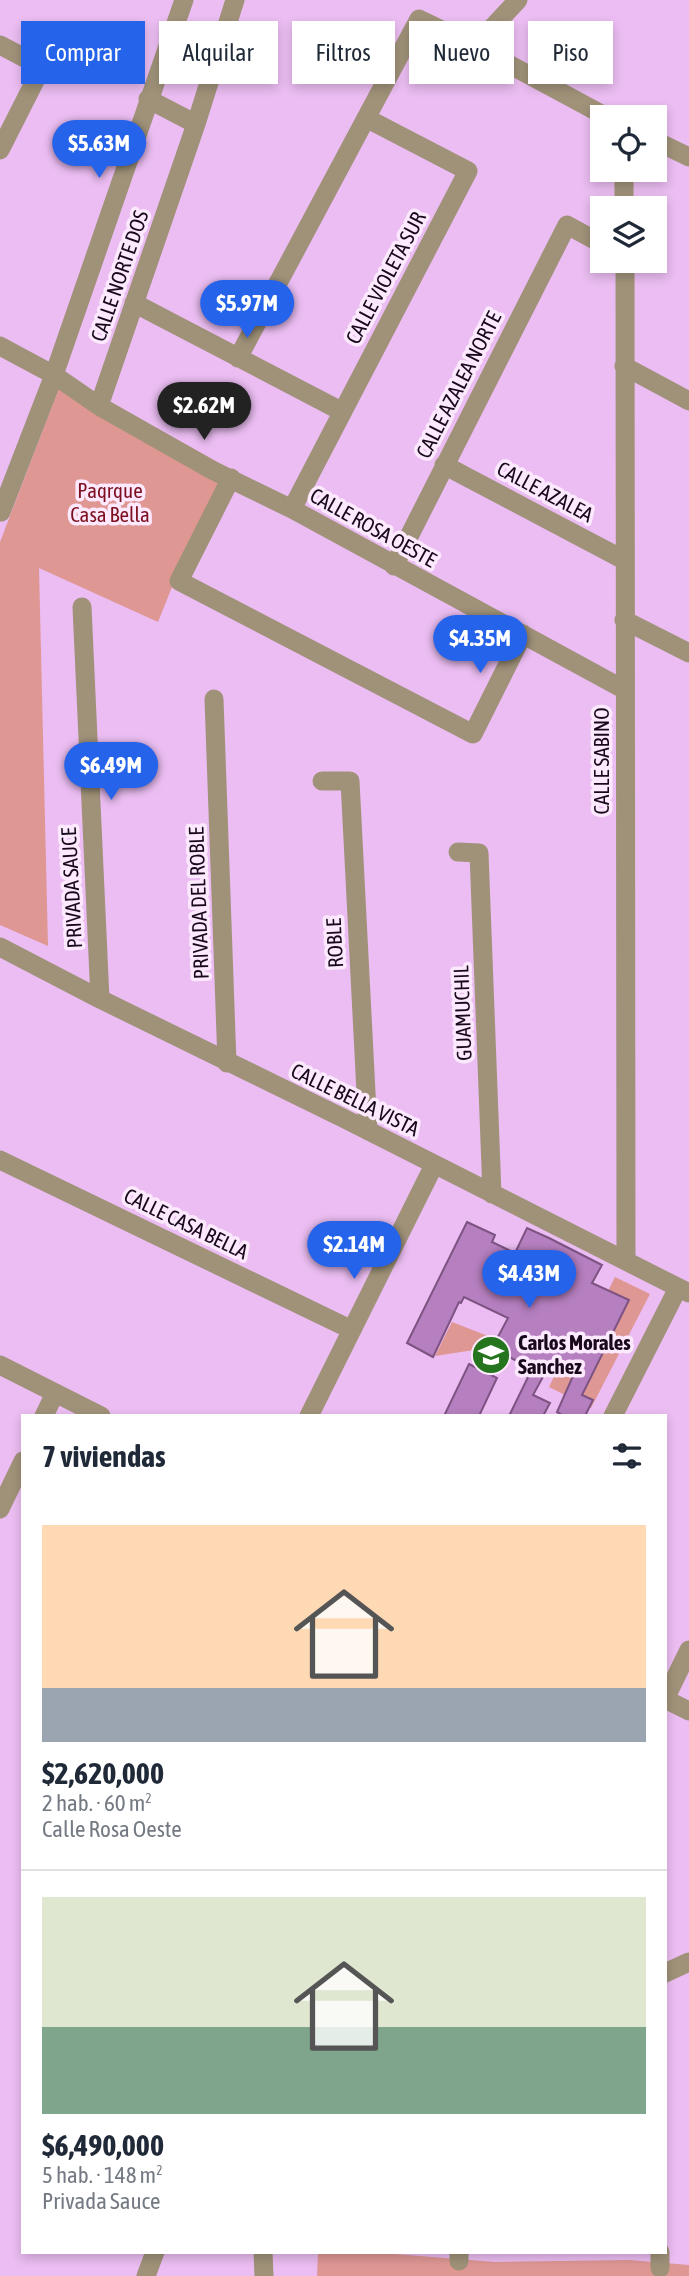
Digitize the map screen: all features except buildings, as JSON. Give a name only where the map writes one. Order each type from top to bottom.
[{"type":"street","name":"CALLE NORTE DOS","points":[[1,512],[54,375],[184,0]]},
{"type":"street","name":"CALLE NORTE DOS","points":[[99,406],[196,124],[235,0]]},
{"type":"street","points":[[498,21],[518,0]]},
{"type":"street","points":[[238,358],[409,38]]},
{"type":"street","points":[[0,45],[42,67],[0,150]]},
{"type":"street","points":[[514,67],[590,108]]},
{"type":"street","points":[[148,99],[196,124]]},
{"type":"street","name":"CALLE VIOLETA SUR","points":[[292,509],[468,172],[366,118]]},
{"type":"street","points":[[667,144],[687,151]]},
{"type":"street","name":"CALLE AZALEA NORTE","points":[[394,566],[566,225],[590,238]]},
{"type":"street","name":"CALLE SABINO","points":[[625,273],[626,1261]]},
{"type":"street","points":[[134,303],[341,411]]},
{"type":"street","points":[[0,346],[54,375]]},
{"type":"street","points":[[624,366],[689,401]]},
{"type":"street","name":"CALLE ROSA OESTE","points":[[54,375],[99,406],[212,470],[292,509],[625,690]]},
{"type":"street","name":"CALLE AZALEA","points":[[444,465],[624,559]]},
{"type":"street","points":[[230,478],[179,581],[473,734],[523,634]]},
{"type":"street","name":"PRIVADA SAUCE","points":[[82,607],[100,999]]},
{"type":"street","points":[[624,620],[689,653]]},
{"type":"street","name":"PRIVADA DEL ROBLE","points":[[214,699],[227,1063]]},
{"type":"street","name":"ROBLE","points":[[322,781],[350,781],[368,1131]]},
{"type":"street","name":"GUAMUCHIL","points":[[458,852],[479,853],[492,1194]]},
{"type":"street","name":"CALLE BELLA VISTA","points":[[1,952],[368,1131],[684,1291]]},
{"type":"street","name":"CALLE CASA BELLA","points":[[0,1160],[352,1330]]},
{"type":"street","points":[[310,1414],[434,1165]]},
{"type":"street","points":[[614,1414],[684,1291]]},
{"type":"street","points":[[0,1366],[97,1414]]},
{"type":"street","points":[[45,1414],[55,1393]]},
{"type":"street","points":[[0,1509],[21,1465]]},
{"type":"street","points":[[667,1695],[689,1650]]},
{"type":"street","points":[[667,1700],[689,1711]]},
{"type":"street","points":[[667,1972],[689,1962]]},
{"type":"street","points":[[146,2276],[154,2254]]},
{"type":"street","points":[[155,2254],[158,2276]]},
{"type":"street","points":[[263,2254],[264,2276]]},
{"type":"green space","name":"Paqrque Casa Bella","points":[[64,375],[230,469],[176,577],[158,622],[39,568],[48,946],[0,925],[0,542]]},
{"type":"green space","points":[[615,1277],[650,1294],[591,1408],[549,1387],[558,1368],[588,1383],[629,1300],[608,1291]]},
{"type":"green space","points":[[452,1322],[493,1338],[487,1348],[435,1356]]},
{"type":"green space","points":[[318,2254],[395,2254],[495,2262],[629,2260],[689,2265],[689,2276],[317,2276]]},
{"type":"place","name":"Carlos Morales Sanchez","points":[[491,1355]]}]
